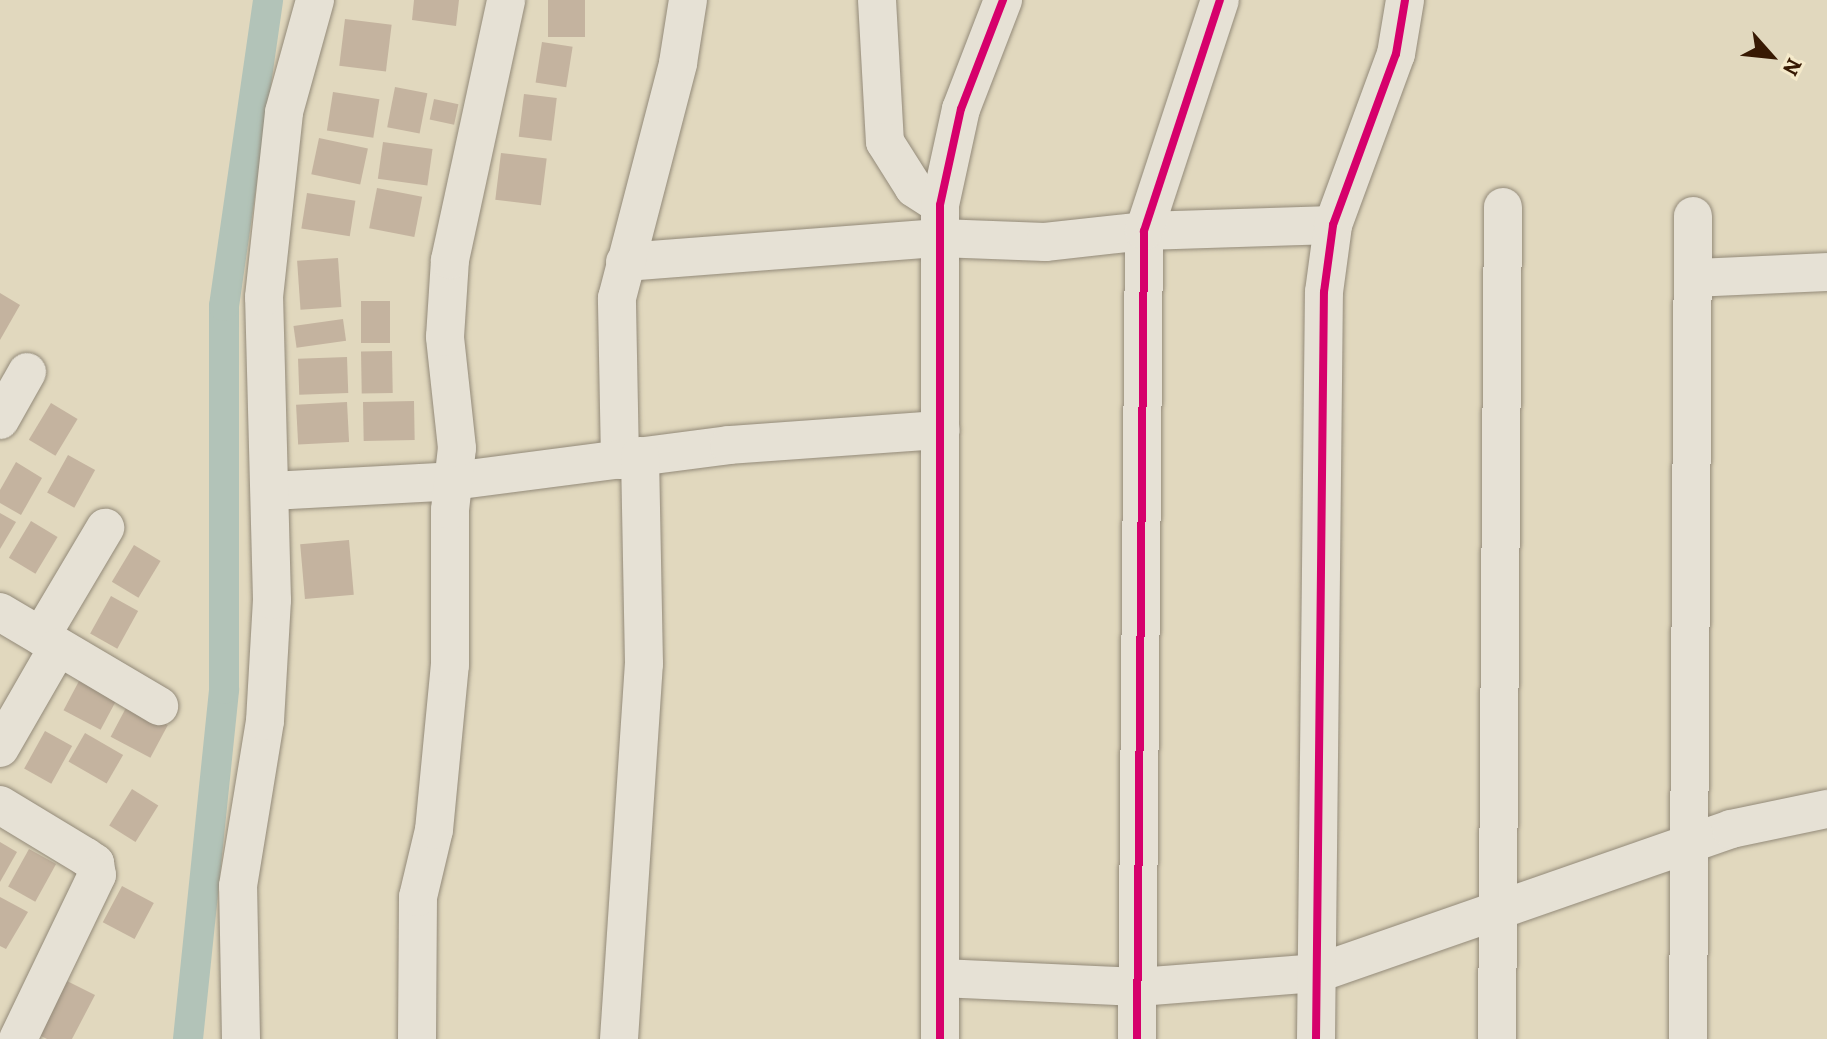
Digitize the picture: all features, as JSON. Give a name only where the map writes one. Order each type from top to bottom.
[{"type":"street","points":[[241,1039],[238,886],[265,721],[271,491],[264,297],[284,112],[315,0]]},
{"type":"street","points":[[417,1039],[418,897],[434,830],[448,696],[453,481],[457,448],[445,337],[450,260],[506,0]]},
{"type":"street","points":[[619,1039],[644,664],[617,298],[678,63],[688,0]]},
{"type":"street","points":[[877,0],[885,142],[939,221]]},
{"type":"street","points":[[940,1039],[939,221],[961,109],[1003,0]]},
{"type":"street","points":[[1137,1039],[1144,231],[1220,0]]},
{"type":"street","points":[[1316,1039],[1324,292],[1333,225],[1396,54],[1405,0]]},
{"type":"street","points":[[1497,1039],[1503,207]]},
{"type":"street","points":[[1688,1039],[1693,842],[1693,216]]},
{"type":"street","points":[[625,262],[939,221],[1045,242],[1144,231],[1333,225]]},
{"type":"street","points":[[1694,278],[1827,272]]},
{"type":"street","points":[[0,420],[27,372]]},
{"type":"street","points":[[271,491],[453,481],[630,458],[940,430]]},
{"type":"street","points":[[0,748],[105,528]]},
{"type":"street","points":[[0,612],[159,706]]},
{"type":"street","points":[[0,805],[95,863],[97,875],[18,1039]]},
{"type":"street","points":[[941,978],[1139,987],[1318,973],[1693,842],[1827,809]]},
{"type":"building","points":[[414,0],[459,0],[456,26],[412,20]]},
{"type":"building","points":[[548,0],[585,0],[585,37],[548,37]]},
{"type":"building","points":[[345,19],[392,25],[386,71],[339,66]]},
{"type":"building","points":[[542,42],[573,47],[566,87],[536,82]]},
{"type":"building","points":[[395,87],[427,93],[420,134],[387,127]]},
{"type":"building","points":[[333,92],[379,99],[373,138],[327,131]]},
{"type":"building","points":[[524,94],[557,98],[552,141],[519,137]]},
{"type":"building","points":[[434,99],[458,104],[454,125],[430,120]]},
{"type":"building","points":[[319,138],[368,148],[360,185],[311,174]]},
{"type":"building","points":[[383,142],[433,149],[427,186],[378,179]]},
{"type":"building","points":[[501,153],[547,159],[541,205],[495,200]]},
{"type":"building","points":[[377,188],[422,197],[414,237],[369,228]]},
{"type":"building","points":[[307,193],[355,201],[350,236],[301,229]]},
{"type":"building","points":[[338,258],[341,307],[301,310],[297,261]]},
{"type":"building","points":[[0,293],[20,305],[0,340]]},
{"type":"building","points":[[361,301],[390,301],[390,343],[361,343]]},
{"type":"building","points":[[343,319],[346,341],[297,348],[293,326]]},
{"type":"building","points":[[392,351],[393,393],[362,394],[361,352]]},
{"type":"building","points":[[347,357],[348,393],[299,395],[298,359]]},
{"type":"building","points":[[414,401],[415,440],[364,441],[363,402]]},
{"type":"building","points":[[347,402],[349,442],[298,445],[296,405]]},
{"type":"building","points":[[51,403],[78,419],[55,456],[29,440]]},
{"type":"building","points":[[68,455],[95,470],[74,508],[47,493]]},
{"type":"building","points":[[16,462],[42,478],[21,515],[0,503],[0,490]]},
{"type":"building","points":[[0,513],[16,522],[0,549]]},
{"type":"building","points":[[31,521],[58,537],[35,574],[9,558]]},
{"type":"building","points":[[349,540],[354,595],[305,599],[300,544]]},
{"type":"building","points":[[134,545],[161,561],[138,598],[112,582]]},
{"type":"building","points":[[111,596],[138,611],[117,649],[90,634]]},
{"type":"building","points":[[79,681],[116,701],[101,730],[64,710]]},
{"type":"building","points":[[128,704],[168,725],[150,758],[111,737]]},
{"type":"building","points":[[45,731],[72,746],[51,784],[24,769]]},
{"type":"building","points":[[85,733],[123,755],[107,784],[68,762]]},
{"type":"building","points":[[132,789],[158,805],[136,842],[109,825]]},
{"type":"building","points":[[0,842],[17,852],[0,882]]},
{"type":"building","points":[[29,849],[56,864],[35,902],[8,887]]},
{"type":"building","points":[[122,886],[154,903],[135,939],[103,922]]},
{"type":"building","points":[[0,897],[28,912],[6,949],[0,946]]},
{"type":"building","points":[[61,978],[95,995],[72,1039],[47,1039],[33,1032]]},
{"type":"waterway","points":[[188,1039],[224,689],[224,306],[268,0]]},
{"type":"cycle path","points":[[940,1039],[940,205],[961,109],[1003,0]]},
{"type":"cycle path","points":[[1137,1039],[1144,231],[1220,0]]},
{"type":"cycle path","points":[[1316,1039],[1324,292],[1333,225],[1396,54],[1405,0]]}]
